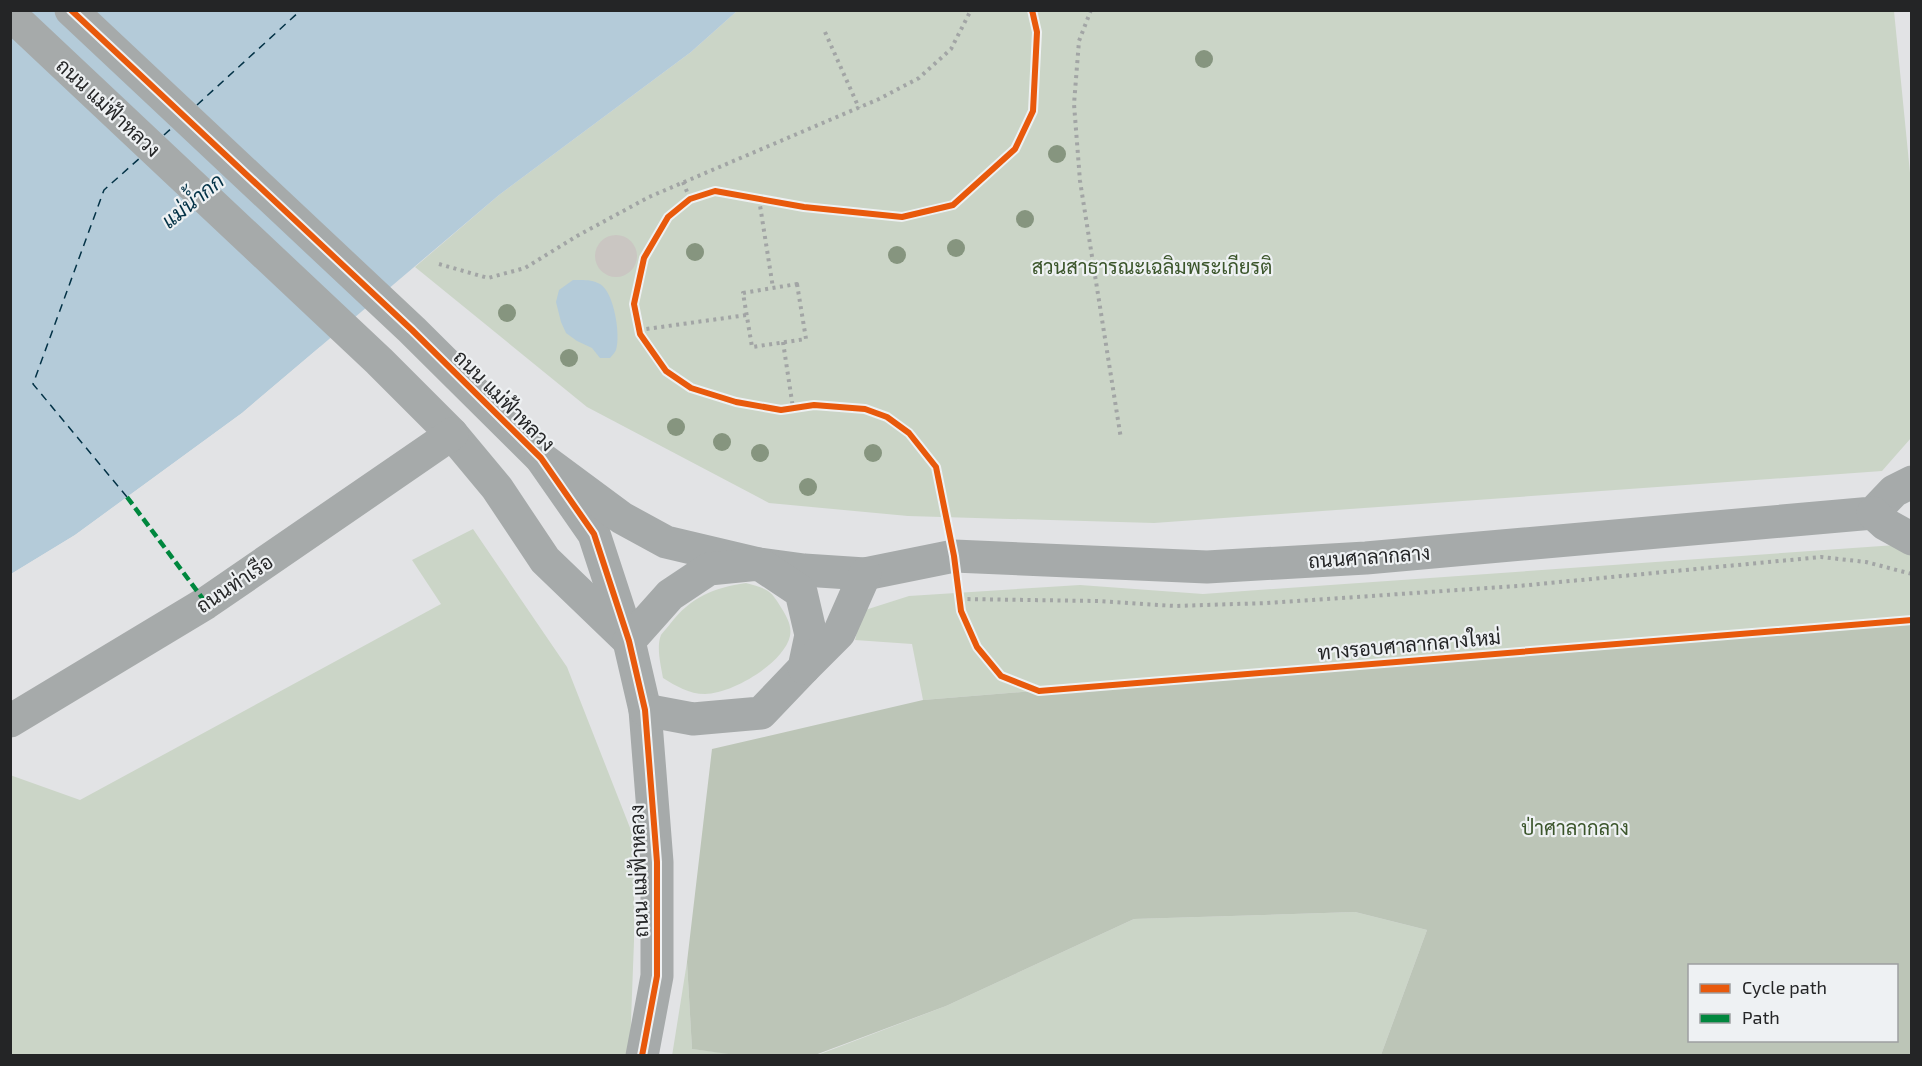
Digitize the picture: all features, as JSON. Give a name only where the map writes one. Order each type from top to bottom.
[{"type":"street","name":"ถนน แม่ฟ้าหลวง","points":[[71,10],[412,330],[541,458],[594,534],[629,641],[645,710],[657,862],[657,976],[642,1056]]},
{"type":"street","name":"ถนน แม่ฟ้าหลวง","points":[[10,14],[379,361],[452,434],[497,488],[545,560],[629,641]]},
{"type":"street","name":"ถนนท่าเรือ","points":[[10,722],[206,603],[452,434]]},
{"type":"street","points":[[541,458],[622,518],[666,542],[759,564],[801,592],[811,635],[804,668]]},
{"type":"street","points":[[1911,482],[1894,491],[1873,513],[1885,524],[1911,539]]},
{"type":"street","name":"ถนนศาลากลาง","points":[[759,564],[866,574],[954,556],[1207,567],[1378,557],[1873,513]]},
{"type":"street","points":[[629,641],[670,595],[709,569],[759,564]]},
{"type":"street","points":[[645,710],[693,719],[761,713],[839,633],[866,574]]},
{"type":"path","points":[[439,264],[488,278],[525,268],[649,196],[859,108],[919,78],[951,48],[971,10]]},
{"type":"path","points":[[1091,10],[1079,41],[1074,104],[1080,181],[1121,439]]},
{"type":"path","points":[[825,32],[859,108]]},
{"type":"path","points":[[683,182],[690,199]]},
{"type":"path","points":[[683,205],[690,199],[699,197]]},
{"type":"path","points":[[750,198],[768,201]]},
{"type":"path","points":[[759,199],[773,288]]},
{"type":"path","points":[[797,284],[806,339],[752,347],[747,315],[743,293],[797,284]]},
{"type":"path","points":[[639,330],[747,315]]},
{"type":"path","points":[[637,322],[644,340]]},
{"type":"path","points":[[783,342],[790,409],[804,406]]},
{"type":"path","points":[[954,556],[960,602],[1098,601],[1175,606],[1267,603],[1518,586],[1821,558],[1866,562],[1911,574]]},
{"type":"green space","name":"สวนสาธารณะเฉลิมพระเกียรติ","points":[[737,11],[1894,11],[1912,193],[1911,438],[1882,471],[1154,523],[908,516],[769,503],[587,407],[415,267],[499,195],[691,52]]},
{"type":"green space","points":[[473,529],[567,667],[634,838],[634,941],[628,1055],[11,1055],[10,775],[80,800],[441,604],[412,560]]},
{"type":"green space","points":[[1896,545],[1911,556],[1911,620],[923,700],[912,644],[855,640],[862,611],[909,596],[1080,585],[1203,594]]},
{"type":"green space","points":[[746,583],[763,588],[770,593],[787,618],[790,636],[778,656],[768,666],[742,683],[716,693],[694,693],[663,678],[659,656],[660,640],[662,634],[678,615],[704,595]]},
{"type":"green space","name":"ป่าศาลากลาง","points":[[1911,619],[1911,1055],[1381,1055],[1427,930],[1355,912],[1134,919],[946,1006],[815,1055],[743,1056],[692,1049],[687,962],[712,749],[923,700]]},
{"type":"green space","points":[[1355,912],[1427,930],[1381,1055],[815,1056],[946,1006],[1134,919]]},
{"type":"green space","points":[[687,962],[692,1049],[743,1055],[672,1056]]},
{"type":"water","name":"แม่น้ำกก","points":[[11,11],[737,11],[691,52],[499,195],[242,413],[75,535],[11,574]]},
{"type":"water","points":[[573,280],[597,282],[605,289],[613,304],[618,334],[616,350],[610,358],[600,358],[592,348],[566,333],[556,302],[559,290]]},
{"type":"pier","points":[[320,347],[322,349],[243,416],[76,538],[10,577],[11,574],[75,535],[242,413]]},
{"type":"building","points":[[616,235],[624,236],[631,241],[636,248],[636,264],[631,271],[624,276],[616,277],[608,276],[601,271],[596,264],[595,256],[596,248],[601,241],[608,236]]},
{"type":"ferry route","points":[[197,105],[301,10]]},
{"type":"ferry route","points":[[164,135],[174,126]]},
{"type":"ferry route","points":[[127,497],[33,384],[104,190],[141,157]]},
{"type":"marked path","points":[[127,497],[206,603]]},
{"type":"cycle path","points":[[71,10],[412,330],[541,458],[594,534],[629,641],[645,710],[657,862],[657,976],[642,1056]]},
{"type":"cycle path","name":"ทางรอบศาลากลางใหม่","points":[[1032,10],[1037,32],[1033,111],[1015,149],[953,205],[902,217],[804,207],[715,191],[690,199],[668,217],[644,258],[634,304],[640,334],[666,371],[691,388],[736,402],[781,410],[814,405],[865,409],[887,417],[909,433],[936,467],[954,556],[961,611],[977,647],[1001,676],[1039,691],[1912,620]]}]
